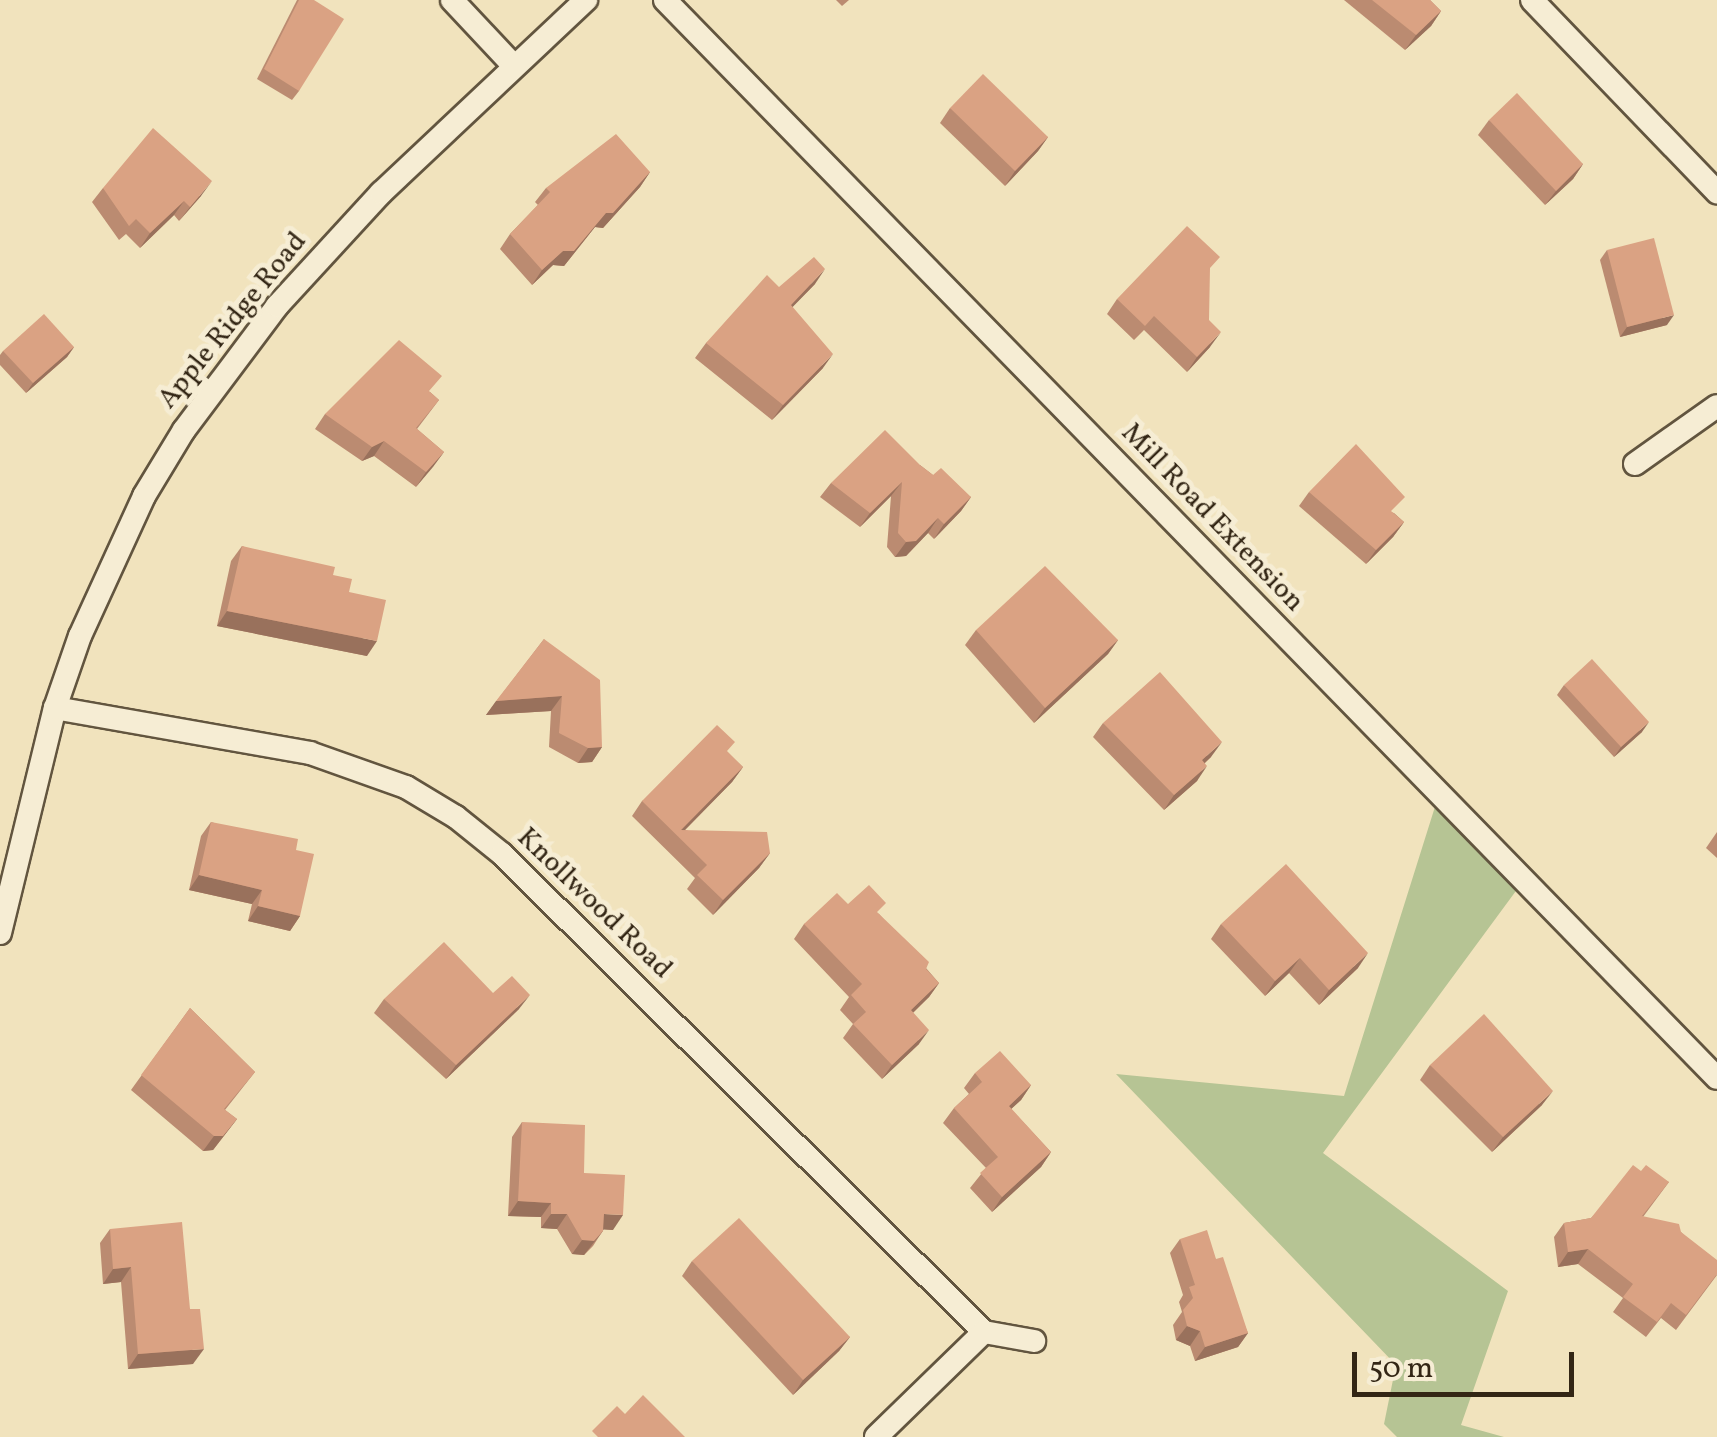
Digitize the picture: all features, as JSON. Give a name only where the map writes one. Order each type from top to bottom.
[{"type":"street","points":[[452,0],[514,66]]},
{"type":"street","name":"Apple Ridge Road","points":[[0,932],[55,708],[102,582],[144,496],[228,366],[381,193],[586,0]]},
{"type":"street","name":"Mill Road Extension","points":[[665,0],[1717,1078]]},
{"type":"street","points":[[1532,0],[1717,192]]},
{"type":"street","points":[[1635,464],[1717,406]]},
{"type":"street","name":"Knollwood Road","points":[[55,708],[310,753],[406,787],[456,817],[502,854],[984,1332]]},
{"type":"street","points":[[876,1437],[984,1332],[1034,1341]]},
{"type":"green space","points":[[1439,794],[1524,880],[1323,1153],[1508,1291],[1461,1425],[1504,1437],[1397,1437],[1384,1424],[1396,1365],[1116,1074],[1344,1096]]},
{"type":"building","points":[[299,0],[314,0],[344,19],[299,91],[264,69]]},
{"type":"building","points":[[1372,0],[1430,0],[1441,11],[1416,35]]},
{"type":"building","points":[[983,74],[1048,137],[1015,171],[950,108]]},
{"type":"building","points":[[1517,93],[1583,164],[1556,191],[1489,120]]},
{"type":"building","points":[[153,128],[212,181],[190,207],[184,201],[150,233],[136,219],[129,226],[103,188]]},
{"type":"building","points":[[616,134],[650,172],[613,213],[606,213],[574,251],[563,251],[542,270],[510,234],[550,192],[546,188]]},
{"type":"building","points":[[1187,226],[1220,257],[1210,268],[1209,320],[1221,332],[1197,357],[1154,316],[1145,326],[1117,299]]},
{"type":"building","points":[[1654,238],[1674,315],[1627,327],[1607,250]]},
{"type":"building","points":[[814,257],[825,269],[791,305],[833,354],[783,405],[706,343],[767,275],[779,287]]},
{"type":"building","points":[[44,314],[74,347],[33,383],[3,351]]},
{"type":"building","points":[[399,340],[442,376],[429,391],[439,400],[416,428],[444,452],[426,472],[384,441],[372,447],[325,414]]},
{"type":"building","points":[[885,430],[920,465],[933,475],[941,468],[971,497],[944,524],[938,518],[916,541],[906,542],[898,533],[902,482],[870,513],[831,483]]},
{"type":"building","points":[[1356,444],[1405,497],[1391,511],[1404,522],[1376,550],[1309,492]]},
{"type":"building","points":[[242,546],[335,567],[333,575],[352,579],[349,592],[386,600],[377,641],[227,611]]},
{"type":"building","points":[[1045,566],[1118,640],[1045,708],[976,630]]},
{"type":"building","points":[[544,639],[600,680],[602,747],[588,748],[559,733],[562,696],[496,701]]},
{"type":"building","points":[[1592,659],[1649,722],[1621,747],[1564,685]]},
{"type":"building","points":[[1160,672],[1222,742],[1202,760],[1207,766],[1174,795],[1103,723]]},
{"type":"building","points":[[717,725],[735,742],[727,751],[743,767],[681,830],[767,832],[770,853],[723,900],[697,875],[707,865],[642,801]]},
{"type":"building","points":[[211,822],[298,839],[296,850],[314,854],[300,916],[258,906],[262,890],[199,875]]},
{"type":"building","points":[[1286,864],[1368,953],[1329,990],[1300,958],[1275,981],[1221,924]]},
{"type":"building","points":[[869,885],[886,903],[877,912],[929,962],[926,969],[939,983],[911,1010],[929,1030],[892,1065],[853,1024],[866,1012],[851,995],[862,984],[804,924],[837,893],[848,904]]},
{"type":"building","points":[[444,942],[493,993],[512,976],[530,995],[456,1065],[384,999]]},
{"type":"building","points":[[190,1008],[255,1072],[224,1109],[237,1119],[223,1136],[214,1136],[141,1075]]},
{"type":"building","points":[[1484,1014],[1553,1091],[1503,1137],[1430,1065]]},
{"type":"building","points":[[1000,1051],[1031,1085],[1009,1106],[1051,1152],[1002,1197],[980,1173],[998,1157],[954,1108],[982,1082],[975,1073]]},
{"type":"building","points":[[522,1122],[585,1125],[584,1173],[625,1175],[623,1215],[604,1214],[603,1231],[594,1241],[582,1240],[567,1214],[551,1214],[551,1203],[518,1201]]},
{"type":"building","points":[[1633,1165],[1641,1171],[1646,1165],[1669,1182],[1642,1216],[1679,1224],[1681,1232],[1717,1260],[1717,1274],[1686,1315],[1671,1303],[1657,1322],[1623,1297],[1633,1284],[1588,1249],[1568,1252],[1564,1223],[1591,1218]]},
{"type":"building","points":[[739,1218],[850,1337],[803,1380],[692,1261]]},
{"type":"building","points":[[182,1222],[190,1309],[200,1309],[204,1349],[138,1354],[131,1267],[113,1269],[110,1229]]},
{"type":"building","points":[[1207,1230],[1216,1259],[1223,1257],[1248,1333],[1205,1347],[1200,1331],[1187,1326],[1183,1310],[1193,1298],[1189,1287],[1195,1285],[1180,1239]]},
{"type":"building","points":[[643,1395],[685,1437],[598,1437],[592,1431],[617,1406],[625,1414]]}]
